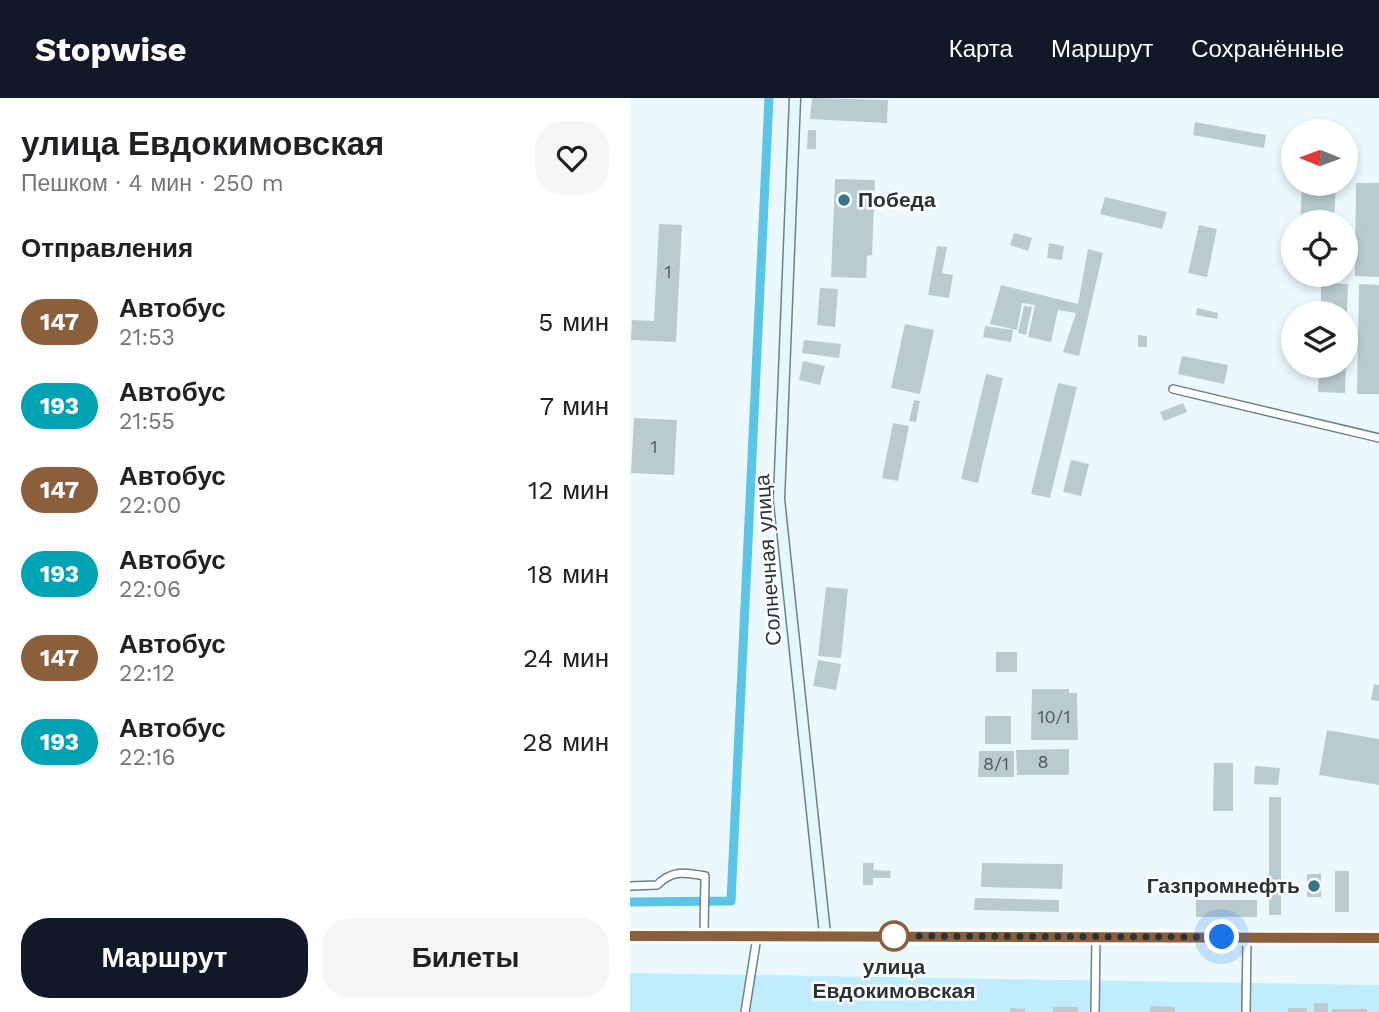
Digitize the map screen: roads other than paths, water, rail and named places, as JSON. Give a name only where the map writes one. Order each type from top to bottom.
[{"type":"main road","name":"Солнечная улица","points":[[796,98],[779,499],[825,934]]},
{"type":"main road","points":[[630,936],[704,934],[757,937],[825,934],[1379,938]]},
{"type":"street","points":[[1173,389],[1379,438]]},
{"type":"street","points":[[630,886],[657,885],[666,876],[682,872],[705,876],[704,934]]},
{"type":"street","points":[[746,1012],[757,937]]},
{"type":"street","points":[[1095,1012],[1096,937]]},
{"type":"street","points":[[1246,1012],[1247,937]]},
{"type":"waterway","points":[[630,902],[731,901],[769,98]]},
{"type":"place","name":"Победа","points":[[844,200]]},
{"type":"place","name":"Газпромнефть","points":[[1314,886]]},
{"type":"place","name":"улица Евдокимовская","points":[[894,936]]}]
